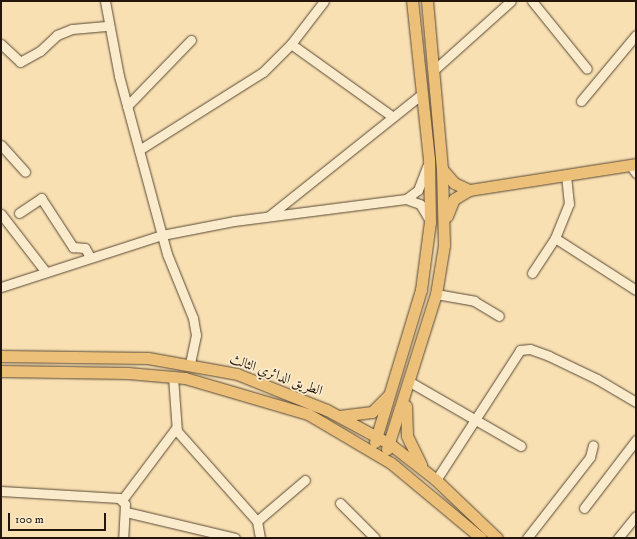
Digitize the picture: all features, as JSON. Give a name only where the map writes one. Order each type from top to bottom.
[{"type":"main road","points":[[371,450],[378,436],[421,290],[430,222],[428,160],[412,1]]},
{"type":"main road","points":[[383,457],[390,444],[436,294],[445,220],[434,70],[427,1]]},
{"type":"main road","points":[[445,220],[454,199],[469,190],[634,167]]},
{"type":"main road","points":[[442,169],[454,183],[469,190]]},
{"type":"main road","name":"الطريق الدائري الثالث","points":[[1,356],[111,356],[190,364],[237,374],[339,416],[378,436],[425,470],[498,538]]},
{"type":"main road","name":"الطريق الدائري الثالث","points":[[1,371],[173,377],[207,383],[308,414],[383,457],[419,483],[481,538]]},
{"type":"main road","points":[[409,384],[406,432],[425,470]]},
{"type":"main road","points":[[339,416],[372,412],[385,400],[393,387]]},
{"type":"street","points":[[105,1],[109,26],[127,106],[162,235],[193,318],[196,335],[190,364]]},
{"type":"street","points":[[139,150],[263,72],[292,44],[324,1]]},
{"type":"street","points":[[434,70],[511,1]]},
{"type":"street","points":[[532,1],[587,69]]},
{"type":"street","points":[[1,44],[20,62],[57,35],[72,29],[109,26]]},
{"type":"street","points":[[581,101],[636,35]]},
{"type":"street","points":[[127,106],[191,40]]},
{"type":"street","points":[[292,44],[393,117]]},
{"type":"street","points":[[268,217],[422,94]]},
{"type":"street","points":[[1,145],[26,172]]},
{"type":"street","points":[[1,287],[45,271],[162,235],[268,217],[406,199],[418,190],[428,160]]},
{"type":"street","points":[[532,273],[555,238],[569,204],[566,177]]},
{"type":"street","points":[[19,213],[41,198],[73,247],[84,248],[90,257]]},
{"type":"street","points":[[406,199],[423,206],[430,222]]},
{"type":"street","points":[[1,214],[45,271]]},
{"type":"street","points":[[555,238],[636,290]]},
{"type":"street","points":[[436,294],[474,302],[498,316]]},
{"type":"street","points":[[436,480],[516,354],[525,348],[597,379],[636,402]]},
{"type":"street","points":[[173,377],[176,428],[257,521],[260,538]]},
{"type":"street","points":[[409,384],[473,421],[521,446]]},
{"type":"street","points":[[122,500],[176,428]]},
{"type":"street","points":[[584,508],[636,440]]},
{"type":"street","points":[[527,538],[590,458],[593,445]]},
{"type":"street","points":[[257,521],[305,480]]},
{"type":"street","points":[[1,491],[122,500]]},
{"type":"street","points":[[122,500],[126,512],[123,538]]},
{"type":"street","points":[[340,503],[375,538]]},
{"type":"street","points":[[126,512],[235,538]]},
{"type":"street","points":[[618,538],[636,516]]}]
